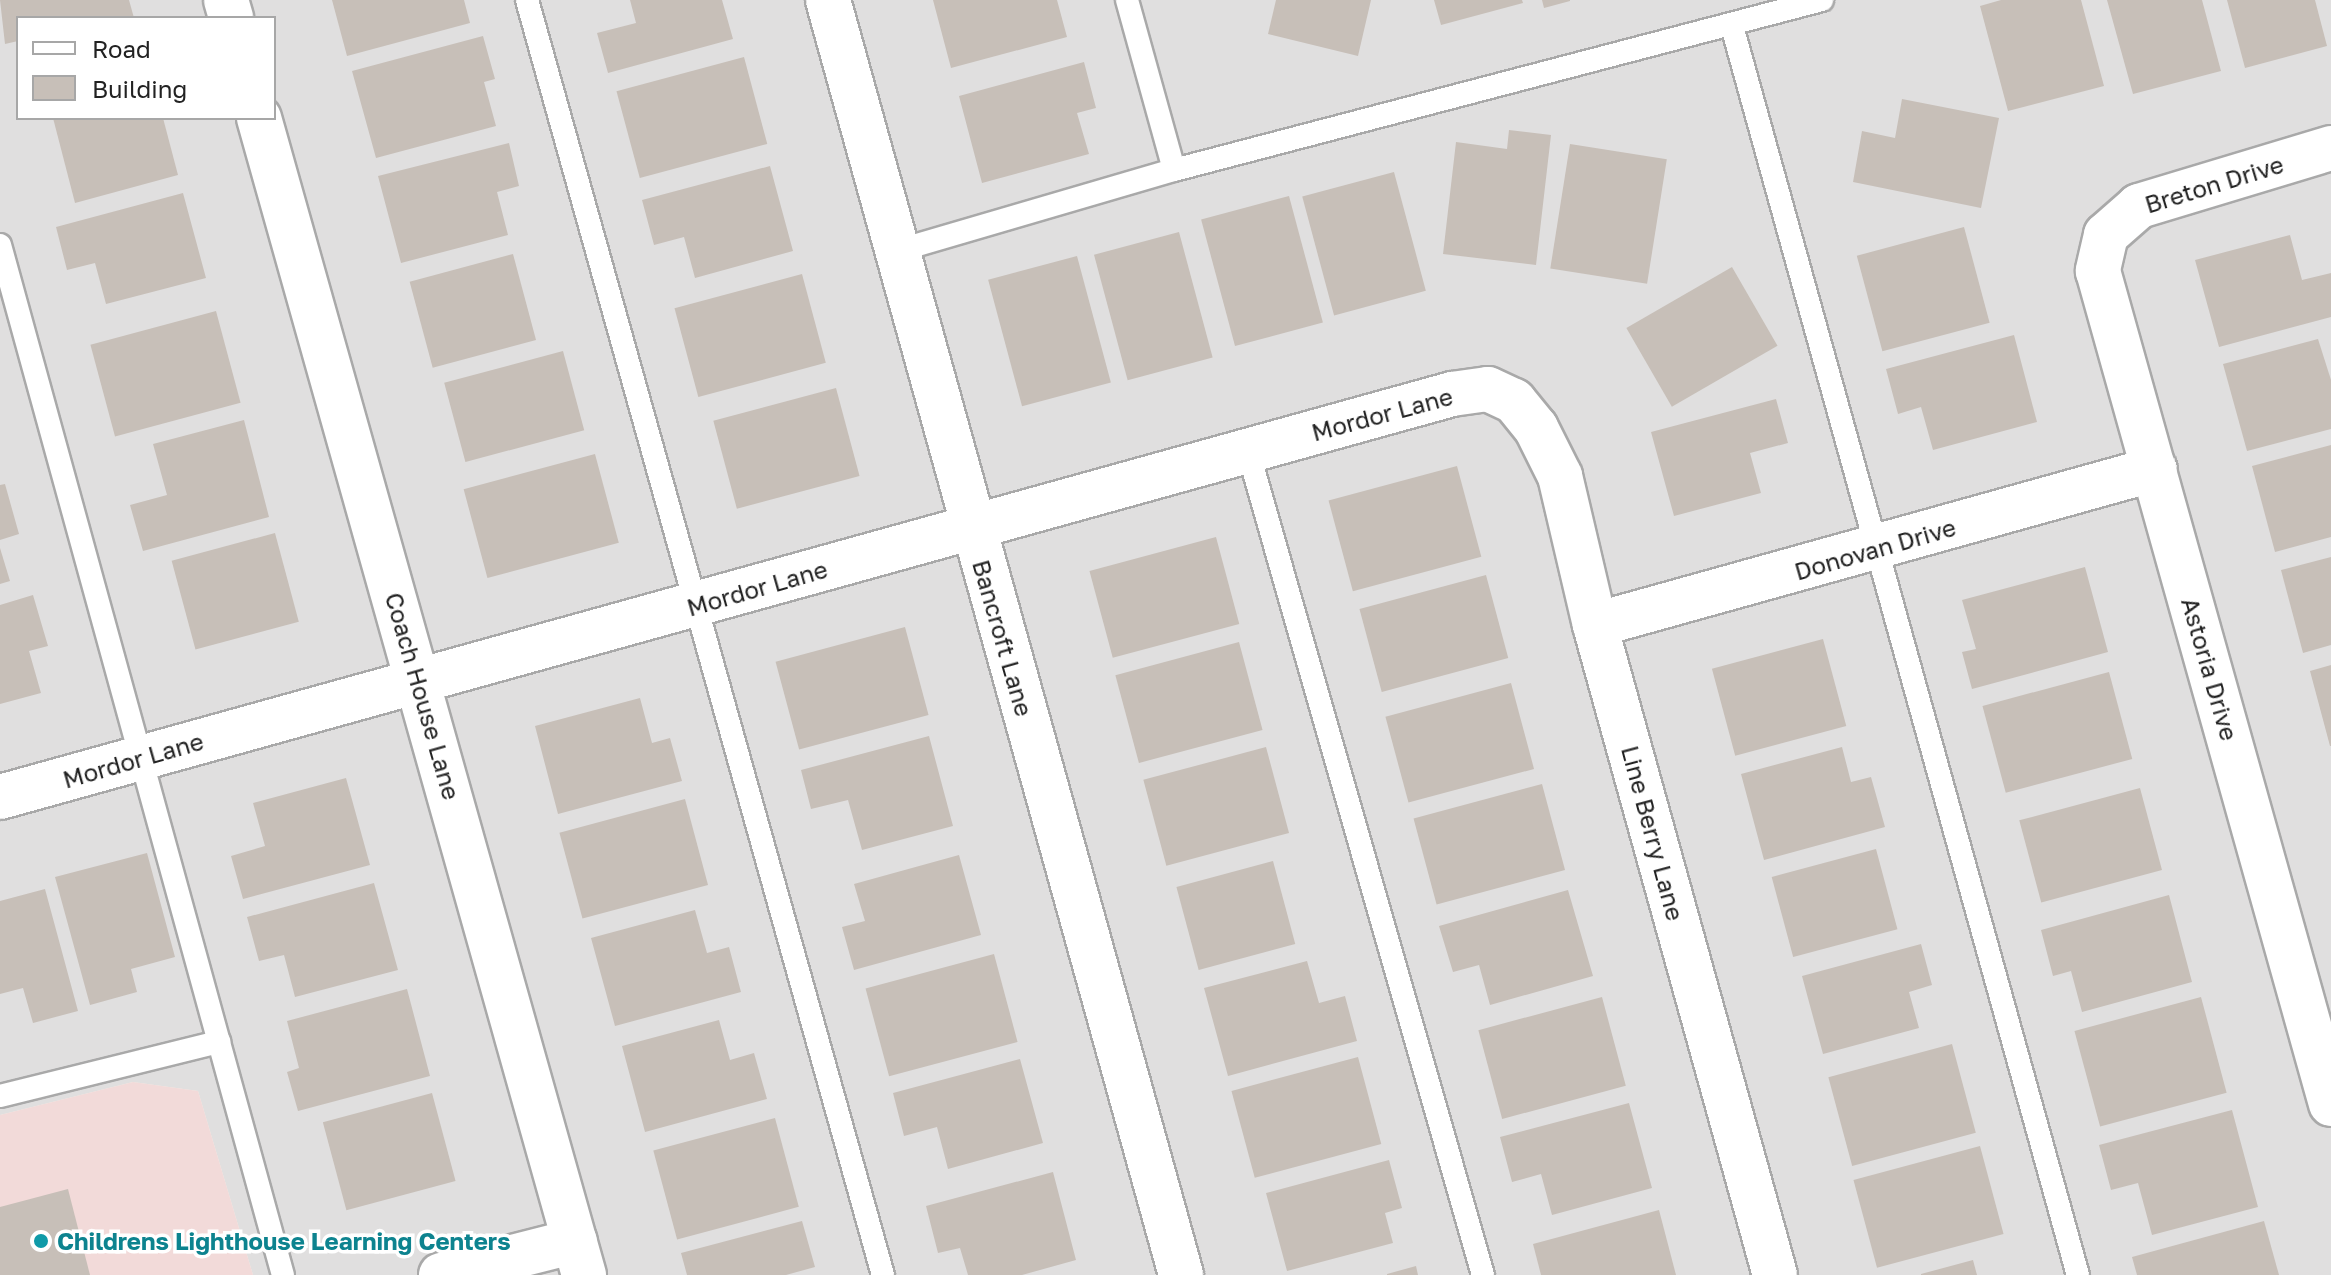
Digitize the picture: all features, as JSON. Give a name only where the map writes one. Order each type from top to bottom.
[{"type":"street","name":"Bancroft Lane","points":[[828,0],[900,250],[972,527],[1181,1275]]},
{"type":"street","name":"Coach House Lane","points":[[260,120],[580,1258]]},
{"type":"street","name":"Breton Drive","points":[[2106,235],[2139,206],[2331,148]]},
{"type":"street","name":"Astoria Drive","points":[[2106,235],[2098,271],[2103,299],[2155,469],[2331,1104]]},
{"type":"street","name":"Mordor Lane","points":[[0,797],[1469,390],[1488,389],[1514,401]]},
{"type":"street","name":"Line Berry Lane","points":[[1514,401],[1536,428],[1560,476],[1595,625],[1775,1275]]},
{"type":"street","name":"Donovan Drive","points":[[1595,625],[2155,469]]},
{"type":"street","points":[[441,1275],[580,1258]]},
{"type":"lane","points":[[527,0],[883,1275]]},
{"type":"lane","points":[[1127,0],[1174,170]]},
{"type":"lane","points":[[900,250],[1174,170],[1822,0]]},
{"type":"lane","points":[[1732,26],[1880,548],[2078,1275]]},
{"type":"lane","points":[[0,245],[283,1275]]},
{"type":"lane","points":[[1248,451],[1483,1275]]},
{"type":"lane","points":[[0,1096],[219,1042]]},
{"type":"shaded area","points":[[0,0],[2331,0],[2331,1275],[253,1275],[198,1091],[133,1082],[0,1115]]},
{"type":"shaded area","points":[[133,1082],[198,1091],[253,1275],[0,1275],[0,1115]]},
{"type":"building","points":[[0,0],[129,0],[133,16],[16,16],[16,41],[5,44]]},
{"type":"building","points":[[332,0],[464,0],[470,23],[347,56]]},
{"type":"building","points":[[630,0],[722,0],[733,39],[608,73],[597,33],[636,23]]},
{"type":"building","points":[[933,0],[1057,0],[1067,37],[951,68]]},
{"type":"building","points":[[1276,0],[1371,0],[1358,56],[1268,34]]},
{"type":"building","points":[[1434,0],[1522,0],[1523,3],[1441,25]]},
{"type":"building","points":[[1542,0],[1570,0],[1570,1],[1544,8]]},
{"type":"building","points":[[2001,0],[2081,0],[2104,86],[2008,111],[1980,6]]},
{"type":"building","points":[[2107,0],[2202,0],[2221,71],[2133,94]]},
{"type":"building","points":[[2227,0],[2315,0],[2327,46],[2245,68]]},
{"type":"building","points":[[483,36],[495,79],[484,82],[496,126],[376,158],[352,71]]},
{"type":"building","points":[[744,57],[767,144],[640,178],[616,91]]},
{"type":"building","points":[[1084,62],[1096,108],[1077,113],[1089,154],[982,183],[959,96]]},
{"type":"building","points":[[1902,99],[1999,118],[1981,208],[1853,182],[1862,131],[1895,138]]},
{"type":"building","points":[[54,120],[164,120],[178,175],[75,203]]},
{"type":"building","points":[[1509,130],[1551,135],[1536,265],[1443,254],[1456,142],[1507,149]]},
{"type":"building","points":[[509,143],[519,186],[497,192],[508,235],[401,263],[378,176]]},
{"type":"building","points":[[1570,144],[1667,159],[1647,284],[1550,268]]},
{"type":"building","points":[[770,166],[793,251],[695,278],[684,237],[654,245],[642,200]]},
{"type":"building","points":[[1394,172],[1426,291],[1334,315],[1302,197]]},
{"type":"building","points":[[183,193],[206,278],[106,304],[95,263],[67,270],[56,227]]},
{"type":"building","points":[[1289,196],[1323,323],[1235,346],[1201,220]]},
{"type":"building","points":[[1964,227],[1990,323],[1882,351],[1857,256]]},
{"type":"building","points":[[1179,232],[1213,358],[1128,380],[1094,255]]},
{"type":"building","points":[[2290,235],[2302,280],[2331,273],[2331,317],[2219,347],[2195,260]]},
{"type":"building","points":[[513,254],[536,340],[433,368],[410,282]]},
{"type":"building","points":[[1077,256],[1111,383],[1022,406],[988,280]]},
{"type":"building","points":[[1732,267],[1778,346],[1672,407],[1626,328]]},
{"type":"building","points":[[802,274],[826,363],[698,397],[674,308]]},
{"type":"building","points":[[216,311],[241,403],[115,436],[90,345]]},
{"type":"building","points":[[2014,335],[2037,422],[1933,450],[1921,407],[1898,414],[1886,369]]},
{"type":"building","points":[[2318,339],[2331,380],[2331,429],[2247,451],[2223,364]]},
{"type":"building","points":[[563,351],[584,430],[465,462],[444,383]]},
{"type":"building","points":[[836,388],[860,476],[737,509],[713,421]]},
{"type":"building","points":[[1776,399],[1788,443],[1750,453],[1761,493],[1674,516],[1651,432]]},
{"type":"building","points":[[244,420],[269,517],[143,551],[130,505],[167,495],[153,444]]},
{"type":"building","points":[[2331,445],[2331,537],[2275,552],[2252,466]]},
{"type":"building","points":[[595,454],[619,543],[487,578],[464,489]]},
{"type":"building","points":[[1457,466],[1481,557],[1353,591],[1329,500]]},
{"type":"building","points":[[5,484],[19,534],[0,540],[0,485]]},
{"type":"building","points":[[275,533],[299,622],[195,650],[172,561]]},
{"type":"building","points":[[1216,537],[1239,624],[1113,658],[1089,571]]},
{"type":"building","points":[[0,548],[10,581],[0,584]]},
{"type":"building","points":[[2331,557],[2331,645],[2303,653],[2281,570]]},
{"type":"building","points":[[2085,567],[2108,652],[1972,689],[1962,652],[1976,649],[1962,600]]},
{"type":"building","points":[[1486,575],[1508,658],[1382,692],[1359,609]]},
{"type":"building","points":[[33,595],[48,646],[29,651],[41,693],[0,704],[0,605]]},
{"type":"building","points":[[905,627],[929,715],[799,750],[776,662]]},
{"type":"building","points":[[1823,639],[1846,726],[1735,756],[1712,669]]},
{"type":"building","points":[[1239,642],[1263,730],[1139,763],[1115,675]]},
{"type":"building","points":[[2331,665],[2331,746],[2330,746],[2310,671]]},
{"type":"building","points":[[2109,672],[2132,759],[2006,793],[1982,706]]},
{"type":"building","points":[[1511,683],[1534,769],[1408,803],[1385,717]]},
{"type":"building","points":[[640,698],[652,743],[670,738],[682,781],[558,814],[535,726]]},
{"type":"building","points":[[929,736],[953,826],[862,850],[848,800],[811,809],[801,770]]},
{"type":"building","points":[[1266,747],[1289,833],[1166,866],[1143,780]]},
{"type":"building","points":[[1842,747],[1851,782],[1871,777],[1885,827],[1764,860],[1741,774]]},
{"type":"building","points":[[346,778],[370,865],[243,899],[231,856],[265,846],[253,803]]},
{"type":"building","points":[[1542,784],[1565,870],[1437,904],[1414,818]]},
{"type":"building","points":[[2140,788],[2162,870],[2041,902],[2019,820]]},
{"type":"building","points":[[685,799],[708,885],[582,919],[559,833]]},
{"type":"building","points":[[1876,849],[1897,929],[1793,957],[1772,877]]},
{"type":"building","points":[[147,853],[175,957],[131,969],[137,992],[90,1005],[55,877]]},
{"type":"building","points":[[959,855],[981,935],[854,970],[842,927],[865,921],[854,884]]},
{"type":"building","points":[[1273,861],[1295,944],[1199,970],[1176,887]]},
{"type":"building","points":[[374,883],[398,970],[295,997],[284,955],[259,961],[247,917]]},
{"type":"building","points":[[45,889],[78,1011],[33,1023],[23,988],[0,994],[0,901]]},
{"type":"building","points":[[1568,890],[1593,976],[1490,1005],[1479,965],[1453,972],[1439,926]]},
{"type":"building","points":[[2169,895],[2192,982],[2082,1012],[2071,971],[2053,976],[2041,930]]},
{"type":"building","points":[[695,910],[707,953],[729,947],[741,992],[615,1026],[591,938]]},
{"type":"building","points":[[1921,944],[1932,985],[1909,992],[1919,1028],[1823,1054],[1802,976]]},
{"type":"building","points":[[994,954],[1018,1042],[889,1076],[866,988]]},
{"type":"building","points":[[1307,961],[1319,1003],[1345,996],[1357,1041],[1228,1076],[1204,988]]},
{"type":"building","points":[[407,989],[430,1076],[298,1111],[287,1072],[299,1068],[287,1021]]},
{"type":"building","points":[[1602,997],[1626,1086],[1502,1119],[1478,1030]]},
{"type":"building","points":[[2201,997],[2227,1093],[2100,1127],[2074,1031]]},
{"type":"building","points":[[719,1020],[730,1060],[754,1053],[767,1099],[645,1132],[622,1046]]},
{"type":"building","points":[[1952,1044],[1976,1133],[1852,1166],[1828,1077]]},
{"type":"building","points":[[1358,1057],[1381,1144],[1255,1178],[1231,1091]]},
{"type":"building","points":[[1020,1059],[1043,1143],[948,1169],[937,1127],[904,1136],[893,1093]]},
{"type":"building","points":[[432,1093],[456,1181],[346,1210],[323,1122]]},
{"type":"building","points":[[1629,1103],[1652,1188],[1552,1215],[1541,1174],[1512,1182],[1500,1137]]},
{"type":"building","points":[[2232,1110],[2258,1207],[2152,1235],[2138,1183],[2111,1190],[2099,1145]]},
{"type":"building","points":[[775,1118],[799,1207],[677,1239],[653,1151]]},
{"type":"building","points":[[1980,1146],[2004,1234],[1877,1268],[1853,1180]]},
{"type":"building","points":[[1389,1160],[1402,1208],[1385,1213],[1393,1243],[1287,1271],[1266,1193]]},
{"type":"building","points":[[1053,1172],[1076,1260],[1022,1275],[968,1275],[960,1248],[938,1253],[926,1206]]},
{"type":"building","name":"Childrens Lighthouse Learning Centers","points":[[68,1189],[90,1275],[0,1275],[0,1207]]},
{"type":"building","points":[[1659,1210],[1676,1275],[1541,1275],[1533,1244]]},
{"type":"building","points":[[802,1221],[815,1267],[786,1275],[687,1275],[681,1253]]},
{"type":"building","points":[[2264,1221],[2279,1275],[2137,1275],[2132,1257]]},
{"type":"building","points":[[1973,1260],[1977,1275],[1921,1275],[1921,1274]]},
{"type":"building","points":[[1416,1266],[1418,1275],[1387,1275],[1387,1274]]},
{"type":"place","name":"Childrens Lighthouse Learning Centers","points":[[41,1241]]}]
